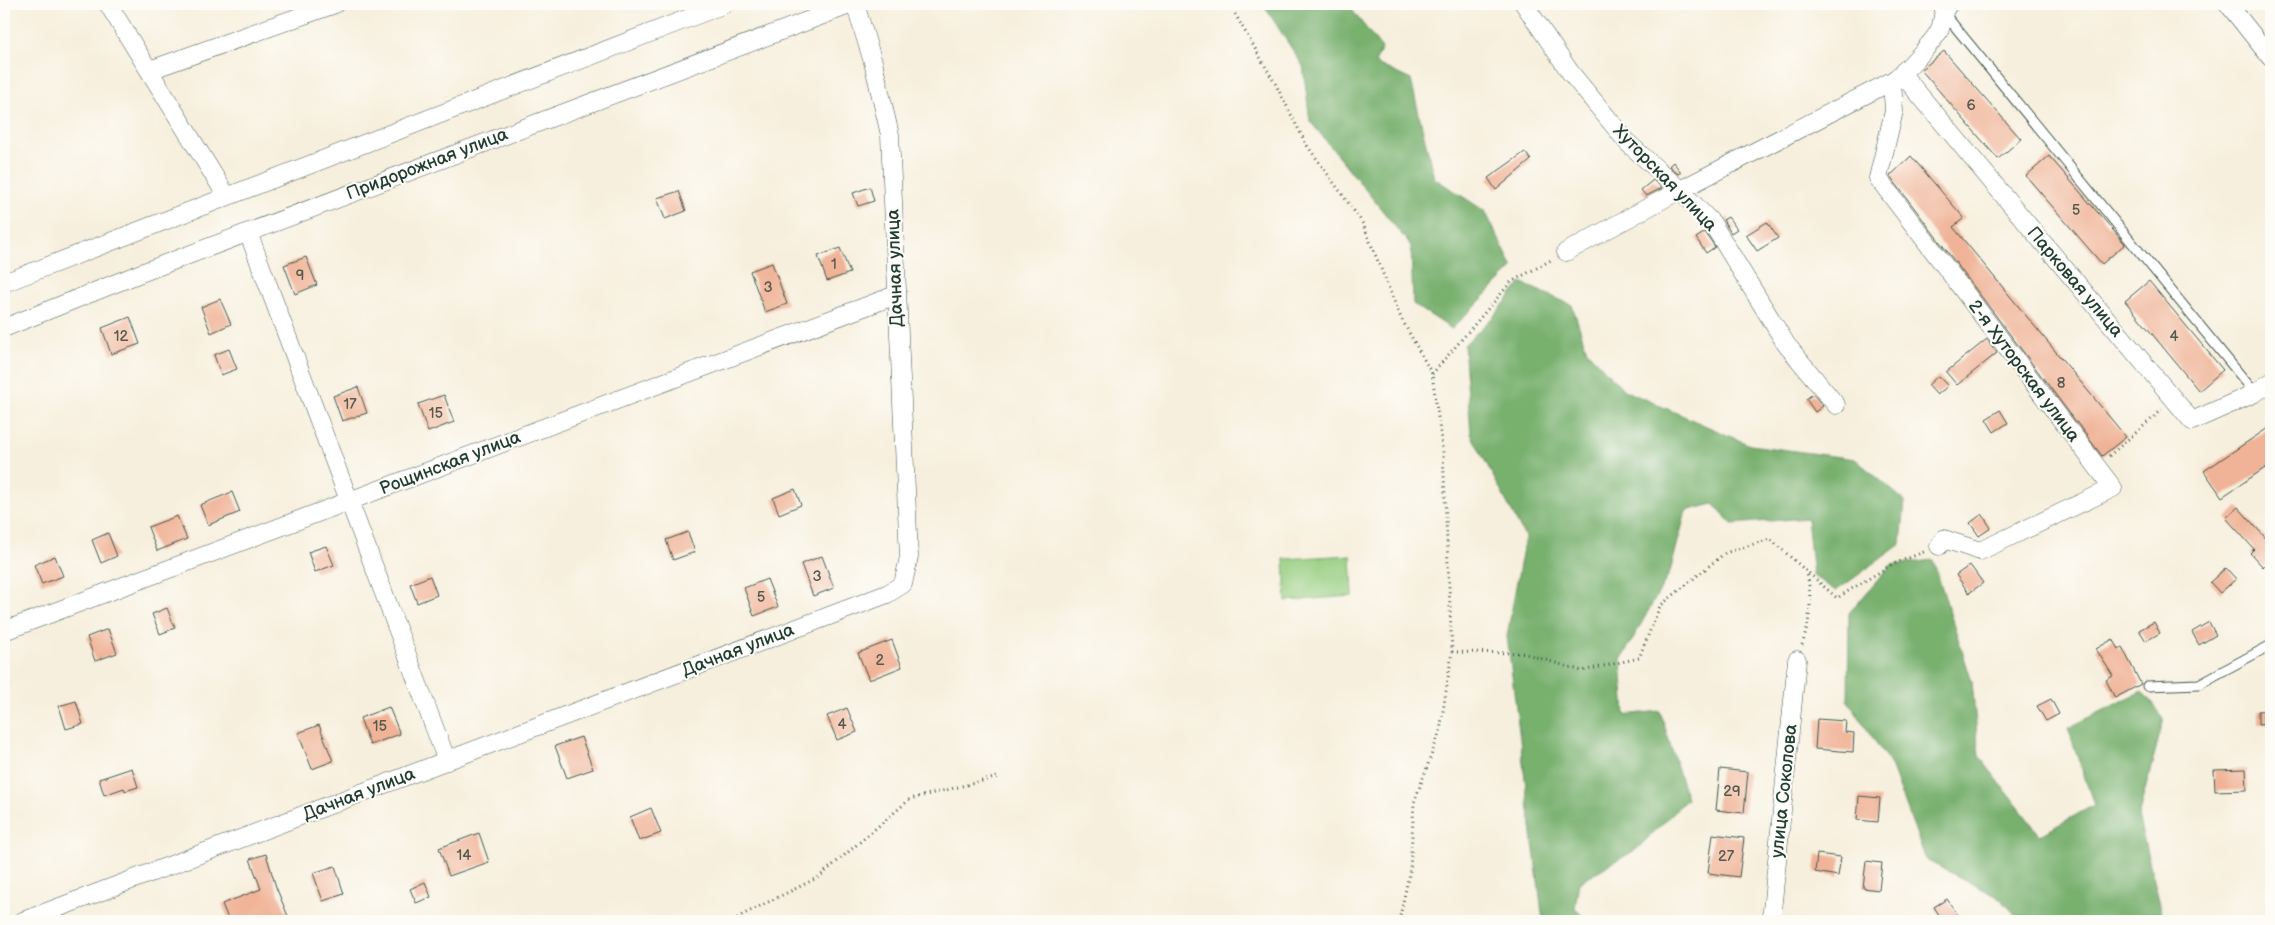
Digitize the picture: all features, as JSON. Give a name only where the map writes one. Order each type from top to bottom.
[{"type":"street","points":[[108,4],[226,195]]},
{"type":"street","points":[[150,70],[335,4]]},
{"type":"street","points":[[4,283],[226,195],[725,4]]},
{"type":"street","name":"Придорожная улица","points":[[4,328],[248,232],[853,4]]},
{"type":"street","name":"Дачная улица","points":[[23,921],[887,594],[903,584],[908,557],[890,135],[873,62],[853,4]]},
{"type":"street","name":"Хуторская улица","points":[[1524,4],[1570,72],[1622,136],[1712,223],[1786,344],[1836,405]]},
{"type":"street","points":[[2228,4],[2271,58]]},
{"type":"street","points":[[1566,252],[1680,190],[1897,78],[1940,29],[1946,7]]},
{"type":"street","name":"Парковая улица","points":[[1897,78],[2192,421],[2255,393],[2271,382]]},
{"type":"street","name":"2-я Хуторская улица","points":[[1897,78],[1894,111],[1878,178],[2113,488],[1980,551],[1944,539],[1939,546]]},
{"type":"street","points":[[248,232],[447,761]]},
{"type":"street","name":"Рощинская улица","points":[[4,631],[896,295]]},
{"type":"street","name":"улица Соколова","points":[[1771,921],[1797,660]]},
{"type":"lane","points":[[1946,7],[2255,393]]},
{"type":"lane","points":[[2147,686],[2199,684],[2271,645]]},
{"type":"path","points":[[1229,4],[1275,83],[1306,144],[1362,222],[1401,318],[1432,374],[1443,453],[1452,652],[1440,731],[1414,803],[1410,870],[1399,921]]},
{"type":"path","points":[[1432,374],[1511,282],[1566,252]]},
{"type":"path","points":[[2097,466],[2174,400]]},
{"type":"path","points":[[1452,652],[1523,653],[1582,671],[1639,658],[1660,606],[1725,553],[1770,539],[1836,598],[1890,565],[1939,546]]},
{"type":"path","points":[[1797,660],[1808,627],[1812,600],[1807,572]]},
{"type":"path","points":[[733,921],[819,877],[910,799],[998,776]]},
{"type":"green space","points":[[1263,4],[1347,4],[1382,48],[1375,63],[1411,80],[1434,178],[1485,211],[1513,268],[1452,329],[1413,304],[1411,246],[1310,121],[1303,66]]},
{"type":"green space","points":[[1521,283],[1572,305],[1587,351],[1624,390],[1750,445],[1855,459],[1905,501],[1901,544],[1836,591],[1813,576],[1807,518],[1732,524],[1713,504],[1686,511],[1670,572],[1621,660],[1625,715],[1660,711],[1687,799],[1637,849],[1579,882],[1575,908],[1587,921],[1543,921],[1507,636],[1525,537],[1471,434],[1464,345],[1494,316]]},
{"type":"green space","points":[[1351,555],[1353,596],[1286,601],[1284,559]]},
{"type":"green space","points":[[1933,560],[1972,682],[1979,756],[2040,835],[2094,805],[2068,728],[2142,691],[2164,718],[2138,817],[2162,912],[2147,921],[2021,921],[2000,898],[1926,860],[1891,765],[1848,701],[1849,613],[1891,565]]},
{"type":"building","points":[[1944,51],[2021,139],[1998,159],[1921,70]]},
{"type":"building","points":[[1525,152],[1531,160],[1496,190],[1488,178]]},
{"type":"building","points":[[1911,156],[1964,218],[1953,227],[2126,437],[2102,456],[1890,176]]},
{"type":"building","points":[[2049,156],[2125,244],[2102,264],[2026,176]]},
{"type":"building","points":[[1673,162],[1681,172],[1678,174],[1669,166]]},
{"type":"building","points":[[1653,180],[1662,188],[1646,196],[1641,190]]},
{"type":"building","points":[[870,187],[874,201],[858,206],[853,193]]},
{"type":"building","points":[[679,191],[686,211],[665,219],[657,198]]},
{"type":"building","points":[[1728,217],[1737,229],[1731,233],[1723,220]]},
{"type":"building","points":[[1767,222],[1778,238],[1757,251],[1746,235]]},
{"type":"building","points":[[1705,232],[1715,247],[1706,253],[1696,238]]},
{"type":"building","points":[[840,248],[850,273],[827,281],[818,256]]},
{"type":"building","points":[[306,257],[317,285],[295,294],[284,265]]},
{"type":"building","points":[[772,263],[787,304],[765,312],[750,271]]},
{"type":"building","points":[[2149,281],[2223,370],[2199,391],[2125,301]]},
{"type":"building","points":[[220,299],[231,324],[211,333],[201,307]]},
{"type":"building","points":[[130,317],[140,344],[111,354],[102,328]]},
{"type":"building","points":[[1987,339],[1997,353],[1957,385],[1946,372]]},
{"type":"building","points":[[229,349],[237,369],[221,375],[214,355]]},
{"type":"building","points":[[1938,376],[1948,386],[1937,395],[1928,385]]},
{"type":"building","points":[[358,387],[367,413],[342,421],[333,396]]},
{"type":"building","points":[[1813,394],[1823,406],[1815,412],[1806,399]]},
{"type":"building","points":[[444,395],[454,422],[428,432],[418,404]]},
{"type":"building","points":[[2000,410],[2008,423],[1994,432],[1986,419]]},
{"type":"building","points":[[2271,426],[2271,464],[2222,497],[2204,471]]},
{"type":"building","points":[[795,489],[801,505],[779,514],[773,498]]},
{"type":"building","points":[[232,492],[240,512],[208,525],[200,505]]},
{"type":"building","points":[[2238,507],[2271,544],[2271,559],[2263,567],[2250,553],[2254,549],[2226,518]]},
{"type":"building","points":[[1982,514],[1991,528],[1979,536],[1970,523]]},
{"type":"building","points":[[177,516],[187,539],[157,551],[148,527]]},
{"type":"building","points":[[688,532],[695,552],[673,560],[666,540]]},
{"type":"building","points":[[108,533],[117,556],[101,563],[92,540]]},
{"type":"building","points":[[326,546],[334,565],[315,572],[308,552]]},
{"type":"building","points":[[55,556],[63,576],[42,584],[34,565]]},
{"type":"building","points":[[822,556],[834,588],[813,596],[801,564]]},
{"type":"building","points":[[1970,565],[1983,583],[1969,593],[1956,575]]},
{"type":"building","points":[[2226,568],[2236,579],[2220,593],[2210,582]]},
{"type":"building","points":[[430,576],[437,595],[417,603],[410,584]]},
{"type":"building","points":[[767,579],[778,607],[754,616],[744,588]]},
{"type":"building","points":[[167,608],[175,628],[160,634],[152,614]]},
{"type":"building","points":[[2154,622],[2160,633],[2146,641],[2139,630]]},
{"type":"building","points":[[2209,622],[2216,635],[2199,645],[2192,632]]},
{"type":"building","points":[[108,629],[117,653],[95,661],[87,637]]},
{"type":"building","points":[[2113,639],[2119,649],[2122,647],[2141,684],[2115,698],[2106,680],[2113,676],[2096,649]]},
{"type":"building","points":[[892,640],[902,667],[869,680],[858,653]]},
{"type":"building","points":[[2051,699],[2059,714],[2046,721],[2037,706]]},
{"type":"building","points":[[76,701],[83,724],[66,729],[59,706]]},
{"type":"building","points":[[389,707],[400,734],[370,745],[360,718]]},
{"type":"building","points":[[847,708],[857,732],[837,740],[827,716]]},
{"type":"building","points":[[2271,710],[2271,724],[2258,725],[2258,711]]},
{"type":"building","points":[[1817,719],[1846,721],[1845,732],[1854,733],[1853,752],[1815,749]]},
{"type":"building","points":[[319,725],[333,761],[312,769],[298,733]]},
{"type":"building","points":[[581,737],[593,769],[567,778],[555,746]]},
{"type":"building","points":[[132,768],[138,787],[125,791],[124,788],[104,795],[99,779]]},
{"type":"building","points":[[1720,769],[1748,772],[1744,813],[1716,810]]},
{"type":"building","points":[[2246,769],[2247,790],[2215,791],[2214,770]]},
{"type":"building","points":[[1859,796],[1880,798],[1878,822],[1857,820]]},
{"type":"building","points":[[651,808],[661,833],[639,841],[630,817]]},
{"type":"building","points":[[479,833],[489,862],[449,876],[439,848]]},
{"type":"building","points":[[1713,834],[1744,838],[1739,877],[1708,873]]},
{"type":"building","points":[[266,854],[276,887],[290,921],[229,921],[222,904],[261,889],[250,859]]},
{"type":"building","points":[[1817,854],[1841,857],[1838,876],[1815,872]]},
{"type":"building","points":[[1866,861],[1882,863],[1879,890],[1863,888]]},
{"type":"building","points":[[335,866],[344,894],[323,901],[313,873]]},
{"type":"building","points":[[425,882],[431,897],[416,903],[410,889]]},
{"type":"building","points":[[1947,899],[1962,921],[1943,921],[1934,907]]}]
